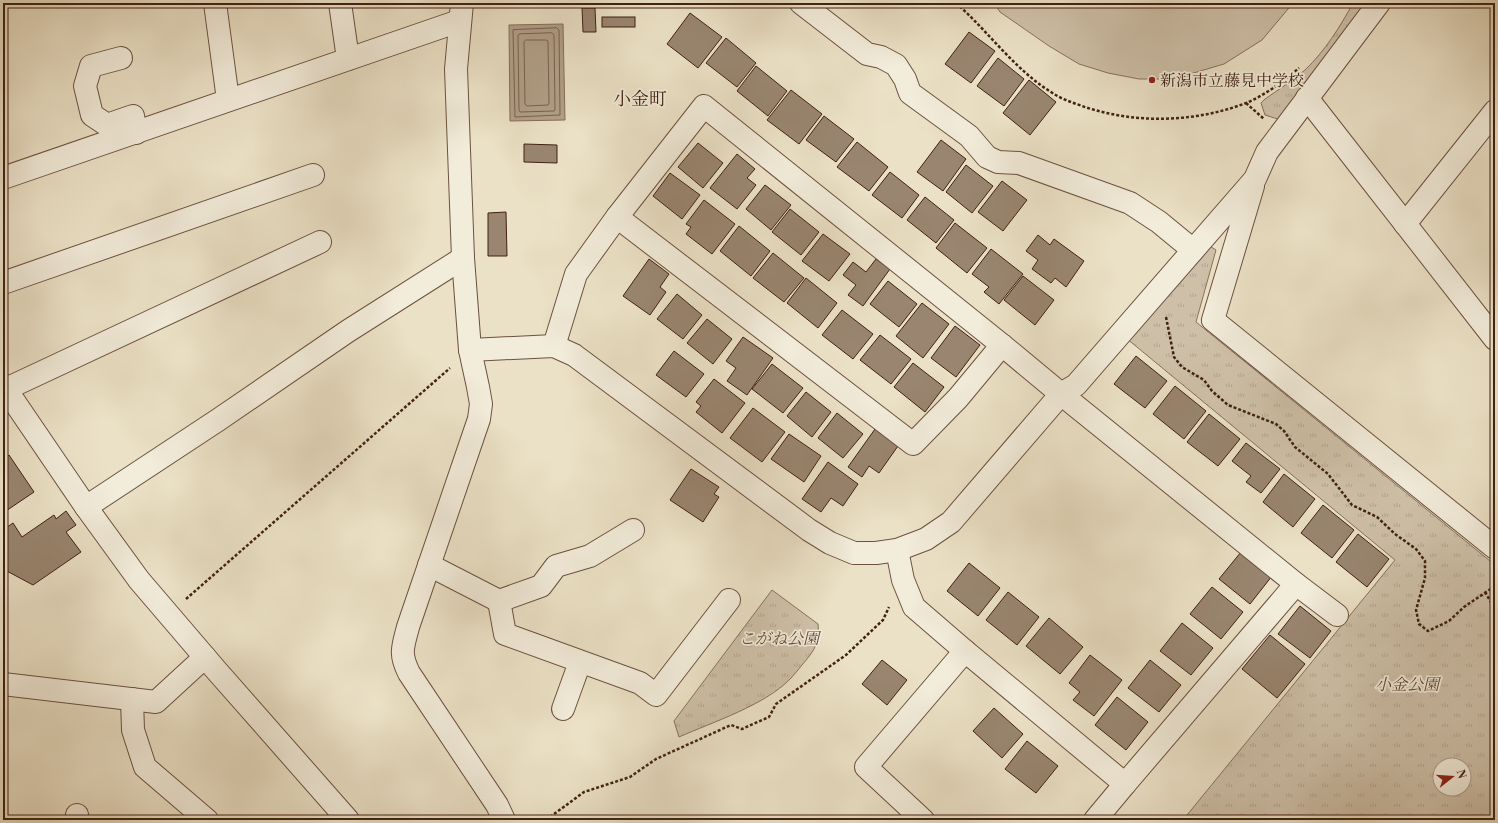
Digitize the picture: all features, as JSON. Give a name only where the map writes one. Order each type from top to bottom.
[{"type":"street","points":[[215,3],[228,100]]},
{"type":"street","points":[[340,3],[348,59]]},
{"type":"street","points":[[802,3],[867,54],[881,57],[896,65],[905,79],[910,93],[969,136],[987,157],[998,162],[1019,163],[1130,204],[1159,222],[1193,250]]},
{"type":"street","points":[[1379,3],[1267,152],[1256,179],[1213,320],[1495,548]]},
{"type":"street","points":[[3,178],[348,59],[461,12],[456,69],[463,258],[470,350],[481,404],[479,419],[429,565],[402,650],[404,662],[409,673],[497,805],[504,820]]},
{"type":"street","points":[[121,58],[91,66],[85,86],[92,115],[107,125],[133,116],[136,133]]},
{"type":"street","points":[[1307,98],[1495,340]]},
{"type":"street","points":[[554,346],[576,274],[617,217],[704,106],[1337,616]]},
{"type":"street","points":[[1405,224],[1495,110]]},
{"type":"street","points":[[3,283],[313,175]]},
{"type":"street","points":[[470,350],[554,346],[574,354],[809,530],[830,543],[854,553],[876,553],[897,550],[926,539],[951,522],[1061,394],[1076,385],[1256,179]]},
{"type":"street","points":[[617,217],[913,444],[958,398],[1002,345]]},
{"type":"street","points":[[320,242],[4,387],[86,507],[139,580],[348,820]]},
{"type":"street","points":[[86,507],[218,420],[348,331],[463,258]]},
{"type":"street","points":[[429,565],[499,600],[541,586],[556,566],[590,556],[633,530]]},
{"type":"street","points":[[897,550],[903,580],[914,607],[1125,784]]},
{"type":"street","points":[[1095,820],[1296,584]]},
{"type":"street","points":[[499,600],[505,634],[640,683],[656,695],[729,600]]},
{"type":"street","points":[[923,820],[866,767],[965,651]]},
{"type":"street","points":[[3,684],[156,702],[205,657]]},
{"type":"street","points":[[563,709],[580,662]]},
{"type":"street","points":[[132,699],[133,730],[145,767],[207,820]]},
{"type":"path","points":[[956,3],[990,36],[1012,62],[1051,92],[1067,101],[1114,115],[1152,119],[1172,118],[1221,110],[1246,103],[1269,92],[1301,66]]},
{"type":"path","points":[[1165,311],[1174,357],[1182,367],[1204,380],[1212,391],[1228,405],[1276,424],[1284,431],[1295,447],[1328,474],[1352,506],[1377,517],[1395,534],[1416,549],[1425,561],[1425,578],[1416,610],[1419,624],[1428,631],[1449,621],[1485,592],[1495,586]]},
{"type":"path","points":[[168,614],[470,350]]},
{"type":"path","points":[[546,820],[584,792],[630,777],[656,759],[731,725],[742,729],[769,717],[776,704],[846,655],[883,620],[903,580]]},
{"type":"path","points":[[1485,592],[1492,604],[1495,619]]},
{"type":"green space","points":[[994,3],[1293,3],[1262,40],[1224,64],[1180,77],[1139,79],[1108,73],[1079,64],[1049,46],[1000,12]]},
{"type":"green space","points":[[1353,3],[1369,3],[1281,120],[1265,115],[1261,103],[1300,74],[1312,63],[1332,38]]},
{"type":"green space","name":"小金公園","points":[[1205,243],[1216,250],[1196,322],[1495,565],[1495,820],[1183,820],[1395,560],[1126,338]]},
{"type":"green space","name":"こがね公園","points":[[772,590],[818,624],[817,642],[813,651],[790,679],[767,697],[738,712],[679,737],[674,721]]},
{"type":"water","points":[[563,24],[565,120],[510,121],[509,25]]},
{"type":"building","points":[[582,8],[595,8],[596,32],[583,32]]},
{"type":"building","points":[[690,13],[722,37],[698,68],[667,44]]},
{"type":"building","points":[[602,17],[635,17],[635,27],[602,27]]},
{"type":"building","points":[[969,32],[995,51],[971,83],[945,64]]},
{"type":"building","points":[[726,38],[756,63],[737,87],[706,63]]},
{"type":"building","points":[[998,58],[1024,79],[1004,106],[977,86]]},
{"type":"building","points":[[756,66],[787,91],[768,116],[737,91]]},
{"type":"building","points":[[1029,80],[1056,102],[1030,135],[1003,113]]},
{"type":"building","points":[[791,90],[822,114],[799,144],[767,120]]},
{"type":"building","points":[[824,116],[854,139],[836,162],[806,140]]},
{"type":"building","points":[[941,140],[966,159],[943,191],[917,172]]},
{"type":"building","points":[[857,142],[888,167],[869,191],[837,167]]},
{"type":"building","points":[[698,143],[723,163],[703,188],[678,167]]},
{"type":"building","points":[[524,144],[557,145],[557,163],[524,162]]},
{"type":"building","points":[[737,154],[755,169],[747,178],[756,185],[737,209],[710,188]]},
{"type":"building","points":[[966,165],[993,186],[972,213],[946,192]]},
{"type":"building","points":[[890,172],[919,195],[902,218],[872,195]]},
{"type":"building","points":[[670,173],[700,195],[682,219],[653,196]]},
{"type":"building","points":[[1002,181],[1027,200],[1003,231],[978,212]]},
{"type":"building","points":[[765,185],[791,205],[771,230],[746,209]]},
{"type":"building","points":[[925,197],[954,220],[936,243],[907,220]]},
{"type":"building","points":[[704,200],[735,224],[712,254],[686,234],[691,227],[686,224]]},
{"type":"building","points":[[790,209],[819,232],[801,255],[772,232]]},
{"type":"building","points":[[506,212],[507,256],[488,256],[488,213]]},
{"type":"building","points":[[955,223],[987,248],[967,273],[936,248]]},
{"type":"building","points":[[739,226],[770,251],[751,276],[720,251]]},
{"type":"building","points":[[823,234],[850,254],[829,281],[802,261]]},
{"type":"building","points":[[1038,235],[1050,245],[1054,239],[1084,261],[1066,287],[1055,278],[1051,283],[1032,269],[1038,260],[1026,251]]},
{"type":"building","points":[[991,249],[1023,274],[999,304],[984,292],[989,287],[972,274]]},
{"type":"building","points":[[773,253],[804,278],[784,302],[753,278]]},
{"type":"building","points":[[649,259],[669,274],[660,287],[666,292],[650,315],[623,296]]},
{"type":"building","points":[[876,259],[890,269],[863,306],[848,295],[856,285],[843,275],[853,262],[866,272]]},
{"type":"building","points":[[1023,276],[1054,300],[1035,325],[1004,300]]},
{"type":"building","points":[[806,278],[837,303],[818,328],[787,303]]},
{"type":"building","points":[[888,281],[917,304],[899,327],[870,304]]},
{"type":"building","points":[[677,294],[702,315],[683,339],[657,319]]},
{"type":"building","points":[[922,303],[949,324],[923,358],[896,336]]},
{"type":"building","points":[[842,310],[873,334],[853,359],[822,335]]},
{"type":"building","points":[[707,319],[732,339],[713,364],[687,343]]},
{"type":"building","points":[[955,326],[980,345],[956,377],[931,358]]},
{"type":"building","points":[[880,335],[911,359],[891,384],[860,360]]},
{"type":"building","points":[[743,337],[773,358],[747,395],[727,381],[736,368],[726,361]]},
{"type":"building","points":[[674,351],[704,374],[686,397],[656,375]]},
{"type":"building","points":[[1136,356],[1167,381],[1145,408],[1114,384]]},
{"type":"building","points":[[913,363],[944,387],[925,412],[894,387]]},
{"type":"building","points":[[772,364],[803,388],[783,413],[752,389]]},
{"type":"building","points":[[714,379],[745,403],[722,433],[696,412],[701,406],[696,402]]},
{"type":"building","points":[[1175,386],[1206,411],[1184,439],[1153,414]]},
{"type":"building","points":[[806,392],[831,412],[812,437],[787,416]]},
{"type":"building","points":[[753,408],[785,432],[762,462],[730,438]]},
{"type":"building","points":[[837,413],[863,434],[843,458],[818,438]]},
{"type":"building","points":[[1209,414],[1240,439],[1218,466],[1187,442]]},
{"type":"building","points":[[875,429],[898,446],[879,473],[869,466],[862,477],[848,467]]},
{"type":"building","points":[[789,434],[821,456],[804,482],[771,459]]},
{"type":"building","points":[[1246,443],[1280,469],[1261,493],[1246,482],[1251,476],[1232,461]]},
{"type":"building","points":[[9,455],[34,492],[3,513],[3,459]]},
{"type":"building","points":[[828,462],[858,484],[843,506],[831,498],[821,512],[802,499]]},
{"type":"building","points":[[691,469],[719,487],[714,494],[719,497],[703,522],[670,500]]},
{"type":"building","points":[[1284,474],[1315,499],[1293,527],[1263,502]]},
{"type":"building","points":[[1323,505],[1354,530],[1332,558],[1301,533]]},
{"type":"building","points":[[66,511],[76,525],[66,532],[81,552],[33,585],[3,569],[3,530],[13,523],[22,537],[54,515],[56,519]]},
{"type":"building","points":[[1358,534],[1389,559],[1367,587],[1336,562]]},
{"type":"building","points":[[1241,552],[1272,576],[1250,604],[1219,579]]},
{"type":"building","points":[[969,563],[1000,588],[978,616],[947,591]]},
{"type":"building","points":[[1212,587],[1243,612],[1221,639],[1190,614]]},
{"type":"building","points":[[1008,592],[1039,617],[1017,645],[986,620]]},
{"type":"building","points":[[1300,606],[1331,631],[1310,658],[1278,634]]},
{"type":"building","points":[[1049,618],[1083,647],[1060,674],[1026,646]]},
{"type":"building","points":[[1182,623],[1213,648],[1191,675],[1160,651]]},
{"type":"building","points":[[1270,635],[1305,664],[1277,698],[1242,669]]},
{"type":"building","points":[[1090,655],[1122,680],[1094,716],[1073,700],[1080,692],[1069,683]]},
{"type":"building","points":[[882,660],[907,680],[887,705],[862,684]]},
{"type":"building","points":[[1150,660],[1181,685],[1159,712],[1128,688]]},
{"type":"building","points":[[1117,697],[1148,722],[1126,750],[1095,725]]},
{"type":"building","points":[[994,708],[1023,734],[1002,758],[973,731]]},
{"type":"building","points":[[1027,741],[1058,766],[1036,793],[1005,769]]},
{"type":"place","name":"新潟市立藤見中学校","points":[[1152,80]]},
{"type":"district","name":"小金町","points":[[640,99]]}]
